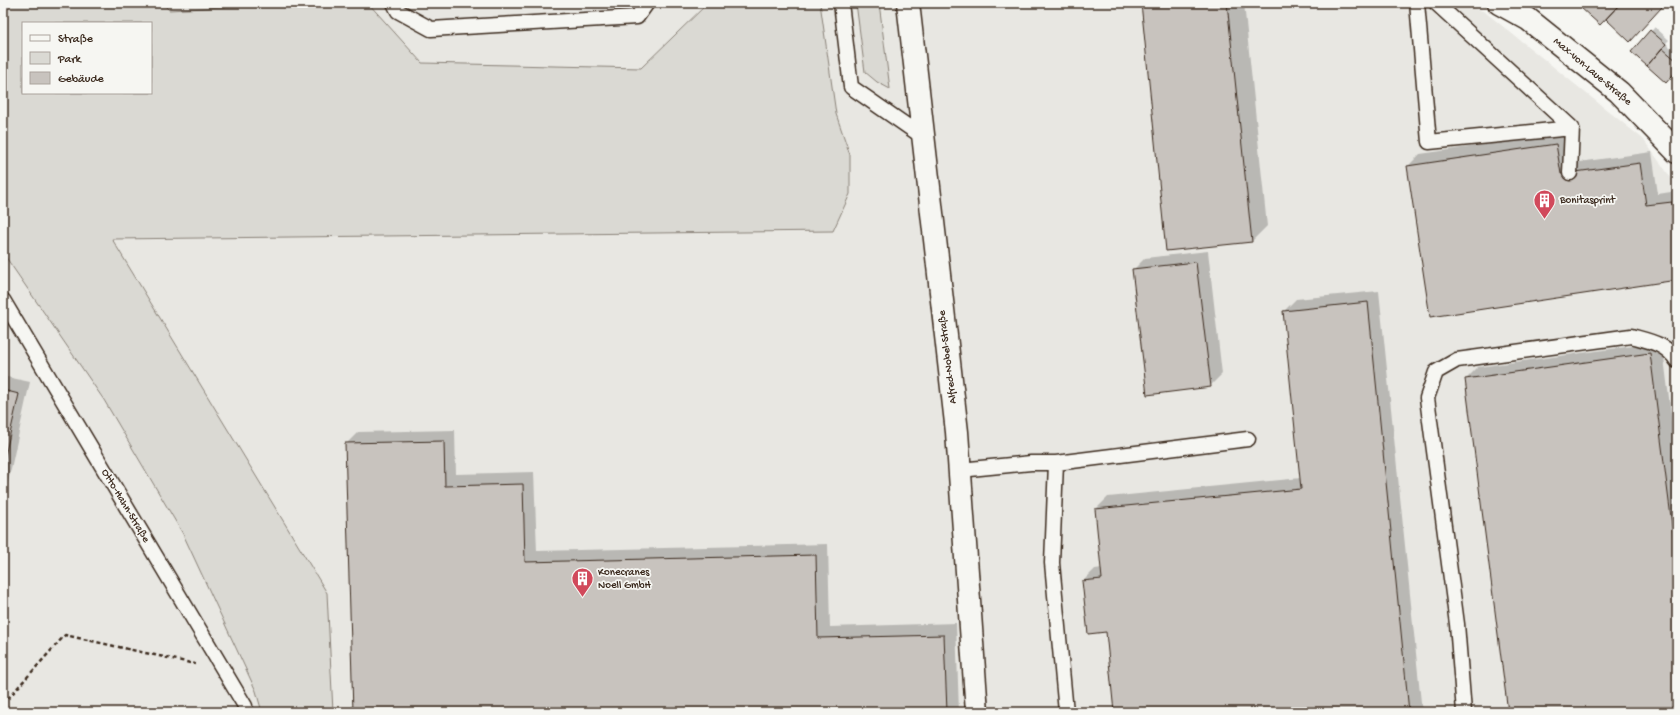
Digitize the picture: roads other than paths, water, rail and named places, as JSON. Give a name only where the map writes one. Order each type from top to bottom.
[{"type":"street","name":"Alfred-Nobel-Straße","points":[[908,3],[957,432],[977,712]]},
{"type":"street","name":"Max-von-Laue-Straße","points":[[1499,3],[1528,19],[1619,92],[1677,152]]},
{"type":"lane","points":[[394,3],[398,11],[431,29],[637,17],[648,3]]},
{"type":"lane","points":[[841,3],[851,87],[923,137]]},
{"type":"lane","points":[[1417,3],[1429,142],[1572,128]]},
{"type":"lane","points":[[1436,3],[1572,128],[1570,173]]},
{"type":"lane","name":"Otto-Hahn-Straße","points":[[3,300],[245,706],[245,712]]},
{"type":"lane","points":[[1464,712],[1457,624],[1427,398],[1436,372],[1457,360],[1631,336],[1656,343],[1673,353],[1677,361]]},
{"type":"lane","points":[[960,470],[1031,463],[1056,463],[1248,439]]},
{"type":"lane","points":[[1056,463],[1052,563],[1066,712]]},
{"type":"place","name":"Bonitasprint","points":[[1545,220]]},
{"type":"place","name":"Konecranes Noell GmbH","points":[[583,598]]}]
